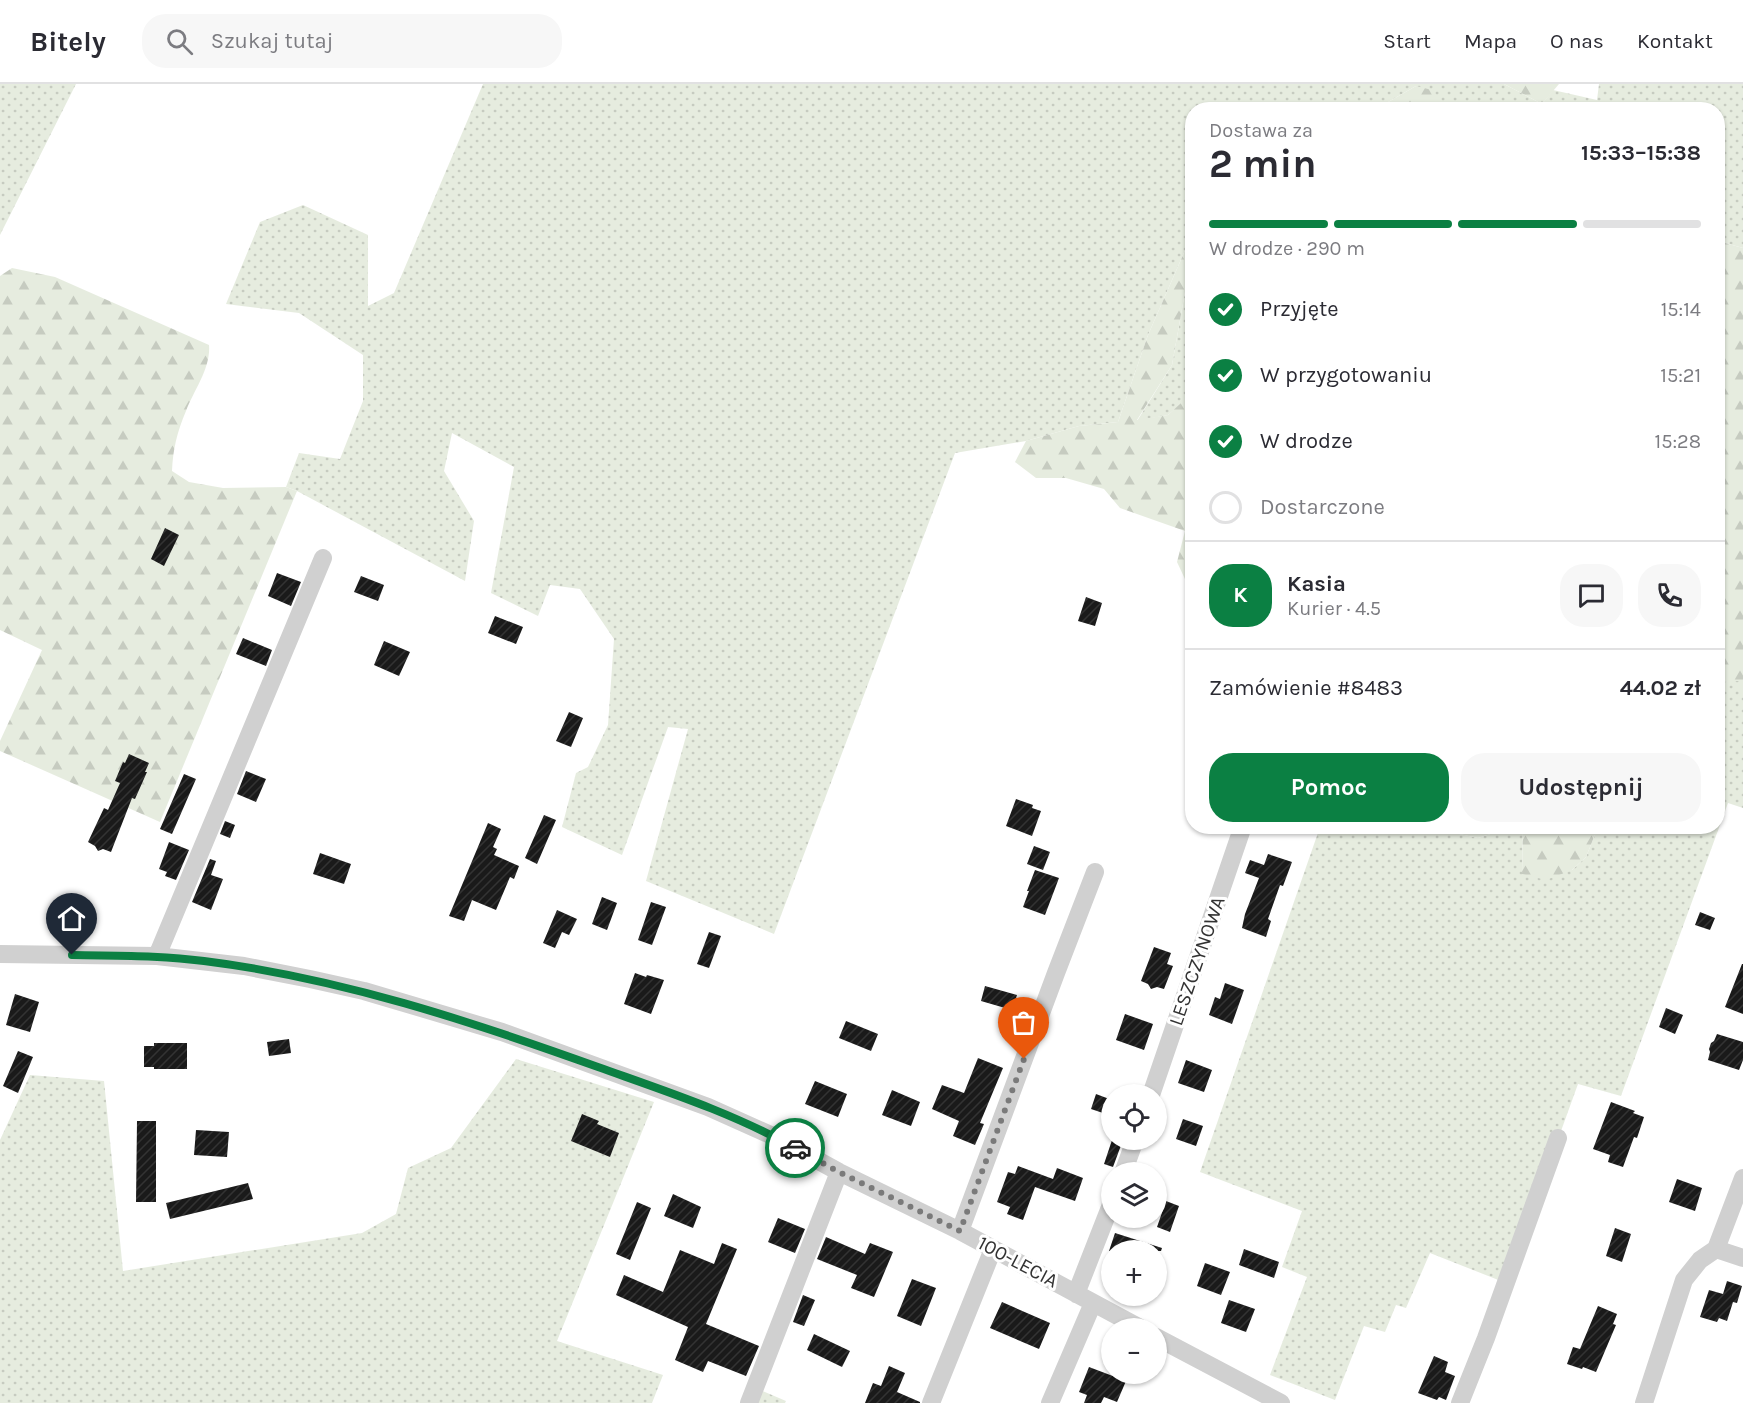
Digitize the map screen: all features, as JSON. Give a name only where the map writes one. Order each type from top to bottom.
[{"type":"street","points":[[157,956],[322,558]]},
{"type":"street","name":"LESZCZYNOWA","points":[[1155,1084],[1240,834]]},
{"type":"street","points":[[960,1231],[1095,872]]},
{"type":"street","name":"100-LECIA","points":[[0,954],[157,956],[244,966],[364,991],[502,1032],[708,1107],[775,1137],[839,1172],[960,1231],[1121,1318]]},
{"type":"street","points":[[1460,1403],[1486,1338],[1558,1138]]},
{"type":"street","points":[[749,1403],[839,1172]]},
{"type":"street","points":[[1644,1403],[1684,1280],[1700,1260],[1716,1249],[1743,1178]]},
{"type":"street","points":[[1076,1294],[1102,1228]]},
{"type":"street","points":[[931,1403],[993,1249]]},
{"type":"street","points":[[1716,1249],[1743,1258]]},
{"type":"street","points":[[1050,1403],[1093,1303]]},
{"type":"street","points":[[1167,1343],[1281,1403]]},
{"type":"green space","points":[[0,84],[76,84],[0,235]]},
{"type":"green space","points":[[483,84],[1504,84],[1538,102],[1431,102],[1416,86],[1388,102],[1185,102],[1185,250],[1148,335],[1118,422],[1079,426],[1026,441],[955,453],[774,934],[646,881],[688,729],[668,727],[622,855],[562,827],[576,773],[588,767],[608,725],[614,639],[580,589],[550,585],[538,616],[491,593],[514,467],[452,433],[444,471],[474,521],[465,581],[286,487],[299,453],[340,459],[363,401],[363,355],[299,313],[226,304],[260,222],[303,205],[368,235],[368,306],[394,293]]},
{"type":"green space","points":[[1504,84],[1559,84],[1544,102],[1538,102]]},
{"type":"green space","points":[[1599,84],[1743,84],[1743,248],[1725,243],[1725,102],[1544,102],[1553,90],[1597,100]]},
{"type":"green space","points":[[1416,86],[1432,90],[1434,102],[1388,102]]},
{"type":"green space","points":[[1725,243],[1743,248],[1743,697],[1739,697],[1739,681],[1725,682]]},
{"type":"green space","points":[[1185,250],[1185,292],[1172,365],[1137,420],[1168,415],[1185,399],[1185,531],[1120,508],[1104,489],[1066,478],[1036,478],[1015,462],[1026,441],[1079,426],[1118,422],[1148,335]]},
{"type":"green space","points":[[12,268],[55,277],[209,345],[205,370],[178,433],[172,471],[189,482],[223,488],[286,487],[297,491],[160,822],[0,751],[0,741],[42,650],[0,630],[0,276]]},
{"type":"green space","points":[[1185,292],[1185,401],[1168,415],[1137,421],[1172,365]]},
{"type":"green space","points":[[1185,531],[1185,579],[1177,562]]},
{"type":"green space","points":[[1740,680],[1739,696],[1743,697],[1743,808],[1728,803],[1725,811],[1725,681]]},
{"type":"green space","points":[[1318,834],[1459,834],[1478,838],[1490,834],[1523,834],[1522,874],[1572,870],[1586,857],[1595,834],[1717,834],[1621,1096],[1578,1084],[1506,1283],[1430,1253],[1406,1308],[1396,1305],[1385,1332],[1364,1326],[1335,1400],[1270,1375],[1307,1277],[1282,1267],[1302,1211],[1200,1172]]},
{"type":"green space","points":[[1459,834],[1490,834],[1478,838]]},
{"type":"green space","points":[[1523,834],[1595,834],[1586,857],[1572,870],[1546,880],[1522,874]]},
{"type":"green space","points":[[516,1059],[654,1102],[557,1341],[663,1375],[652,1403],[0,1403],[0,1140],[30,1075],[104,1081],[123,1271],[362,1233],[396,1214],[408,1168],[451,1148]]},
{"type":"green space","points":[[753,1387],[786,1401],[785,1403],[745,1403]]},
{"type":"building","points":[[165,528],[179,535],[164,566],[151,559]]},
{"type":"building","points":[[277,573],[301,582],[291,606],[268,596]]},
{"type":"building","points":[[361,576],[384,585],[378,601],[354,592]]},
{"type":"building","points":[[1086,597],[1102,603],[1095,626],[1078,621]]},
{"type":"building","points":[[495,616],[523,627],[516,644],[488,633]]},
{"type":"building","points":[[243,638],[272,650],[266,666],[236,654]]},
{"type":"building","points":[[384,641],[410,652],[399,676],[374,665]]},
{"type":"building","points":[[569,712],[583,718],[571,747],[556,741]]},
{"type":"building","points":[[129,754],[149,763],[145,772],[147,772],[135,799],[132,798],[111,852],[103,849],[98,851],[88,842],[104,808],[108,810],[120,783],[115,781]]},
{"type":"building","points":[[246,771],[266,779],[256,802],[237,794]]},
{"type":"building","points":[[184,774],[196,779],[172,834],[160,829]]},
{"type":"building","points":[[1016,799],[1033,805],[1032,808],[1041,811],[1032,836],[1006,826]]},
{"type":"building","points":[[544,815],[556,820],[537,864],[525,858]]},
{"type":"building","points":[[225,821],[235,825],[230,838],[220,834]]},
{"type":"building","points":[[488,823],[501,829],[493,847],[497,849],[494,855],[519,866],[514,879],[510,877],[496,910],[472,900],[464,921],[449,916]]},
{"type":"building","points":[[169,842],[189,850],[176,880],[165,876],[167,872],[159,869]]},
{"type":"building","points":[[1034,846],[1050,852],[1043,870],[1027,864]]},
{"type":"building","points":[[320,853],[351,864],[344,884],[313,874]]},
{"type":"building","points":[[1268,854],[1292,862],[1283,886],[1280,885],[1268,919],[1271,921],[1266,937],[1242,928],[1259,878],[1245,873],[1250,860],[1264,865]]},
{"type":"building","points":[[210,859],[216,861],[211,875],[223,879],[211,910],[192,902]]},
{"type":"building","points":[[1035,870],[1059,878],[1045,915],[1023,907]]},
{"type":"building","points":[[602,897],[617,903],[607,930],[592,924]]},
{"type":"building","points":[[651,902],[666,907],[652,945],[638,940]]},
{"type":"building","points":[[557,910],[577,919],[569,935],[562,932],[555,948],[543,943]]},
{"type":"building","points":[[1700,912],[1715,918],[1710,930],[1695,925]]},
{"type":"building","points":[[709,932],[721,936],[709,968],[697,964]]},
{"type":"building","points":[[1154,947],[1171,953],[1167,964],[1173,966],[1164,989],[1157,987],[1151,989],[1148,984],[1141,981]]},
{"type":"building","points":[[1743,964],[1743,1014],[1725,1007]]},
{"type":"building","points":[[635,973],[664,980],[651,1014],[624,1004]]},
{"type":"building","points":[[1225,983],[1244,990],[1232,1024],[1209,1015],[1215,997],[1220,999]]},
{"type":"building","points":[[985,986],[1017,995],[1012,1010],[981,1001]]},
{"type":"building","points":[[15,994],[39,1002],[30,1032],[6,1025]]},
{"type":"building","points":[[1666,1008],[1683,1015],[1675,1034],[1659,1027]]},
{"type":"building","points":[[1125,1014],[1153,1024],[1144,1050],[1116,1040]]},
{"type":"building","points":[[846,1021],[878,1034],[871,1051],[839,1038]]},
{"type":"building","points":[[1717,1034],[1743,1042],[1743,1060],[1739,1070],[1708,1060],[1711,1043]]},
{"type":"building","points":[[289,1039],[291,1053],[269,1056],[267,1042]]},
{"type":"building","points":[[154,1043],[187,1043],[187,1069],[144,1067],[144,1046],[154,1046]]},
{"type":"building","points":[[18,1051],[33,1057],[18,1093],[3,1086]]},
{"type":"building","points":[[978,1058],[1003,1068],[980,1123],[984,1124],[975,1145],[953,1136],[959,1121],[932,1109],[942,1085],[964,1093]]},
{"type":"building","points":[[1186,1060],[1212,1070],[1204,1092],[1178,1083]]},
{"type":"building","points":[[815,1081],[847,1094],[838,1117],[805,1104]]},
{"type":"building","points":[[892,1090],[920,1102],[911,1126],[882,1115]]},
{"type":"building","points":[[1096,1094],[1101,1096],[1101,1112],[1091,1109]]},
{"type":"building","points":[[1611,1102],[1644,1117],[1623,1167],[1608,1162],[1610,1155],[1593,1149]]},
{"type":"building","points":[[582,1114],[599,1121],[597,1124],[619,1133],[610,1157],[571,1141]]},
{"type":"building","points":[[1183,1119],[1203,1126],[1196,1146],[1176,1139]]},
{"type":"building","points":[[137,1121],[156,1121],[156,1202],[136,1202]]},
{"type":"building","points":[[196,1130],[229,1132],[227,1157],[194,1155]]},
{"type":"building","points":[[1109,1150],[1119,1150],[1115,1162],[1105,1162]]},
{"type":"building","points":[[1018,1166],[1053,1179],[1057,1168],[1083,1178],[1075,1201],[1035,1187],[1023,1220],[1007,1214],[1010,1207],[997,1202],[1008,1172],[1015,1174]]},
{"type":"building","points":[[1677,1179],[1702,1188],[1695,1211],[1669,1202]]},
{"type":"building","points":[[248,1183],[253,1199],[170,1219],[166,1203]]},
{"type":"building","points":[[673,1194],[701,1207],[693,1228],[664,1216]]},
{"type":"building","points":[[1167,1201],[1179,1206],[1170,1232],[1160,1228],[1167,1228]]},
{"type":"building","points":[[637,1202],[651,1208],[630,1260],[616,1254]]},
{"type":"building","points":[[778,1218],[805,1229],[795,1253],[768,1242]]},
{"type":"building","points":[[1615,1228],[1631,1234],[1622,1262],[1606,1256]]},
{"type":"building","points":[[1115,1233],[1137,1240],[1113,1240]]},
{"type":"building","points":[[826,1237],[865,1254],[870,1243],[893,1252],[874,1297],[851,1288],[857,1275],[817,1259]]},
{"type":"building","points":[[722,1243],[737,1249],[706,1324],[759,1346],[746,1376],[708,1361],[703,1372],[675,1360],[688,1327],[616,1295],[624,1275],[663,1292],[680,1250],[714,1264]]},
{"type":"building","points":[[1244,1249],[1279,1262],[1274,1278],[1239,1265]]},
{"type":"building","points":[[1205,1263],[1230,1272],[1221,1295],[1197,1286]]},
{"type":"building","points":[[912,1279],[936,1288],[921,1326],[897,1316]]},
{"type":"building","points":[[1727,1281],[1742,1286],[1737,1303],[1733,1302],[1727,1321],[1719,1318],[1717,1322],[1700,1317],[1709,1290],[1723,1294]]},
{"type":"building","points":[[803,1295],[815,1300],[804,1326],[793,1322]]},
{"type":"building","points":[[1229,1300],[1255,1309],[1246,1332],[1221,1323]]},
{"type":"building","points":[[1002,1302],[1050,1323],[1039,1349],[990,1328]]},
{"type":"building","points":[[1598,1306],[1617,1314],[1613,1324],[1616,1325],[1596,1372],[1567,1364],[1573,1347],[1580,1349]]},
{"type":"building","points":[[814,1334],[850,1351],[842,1367],[807,1350]]},
{"type":"building","points":[[1434,1356],[1448,1362],[1445,1372],[1455,1376],[1446,1400],[1439,1397],[1437,1400],[1418,1393]]},
{"type":"building","points":[[889,1366],[905,1373],[897,1392],[920,1403],[865,1403],[873,1383],[881,1386]]},
{"type":"building","points":[[1089,1367],[1101,1372],[1101,1384],[1125,1384],[1117,1402],[1104,1397],[1101,1403],[1084,1403],[1087,1395],[1079,1392]]},
{"type":"way so far","points":[[795,1148],[960,1231],[1024,1059]]},
{"type":"route","points":[[72,955],[157,956],[244,966],[364,991],[502,1032],[708,1107],[795,1148]]}]
